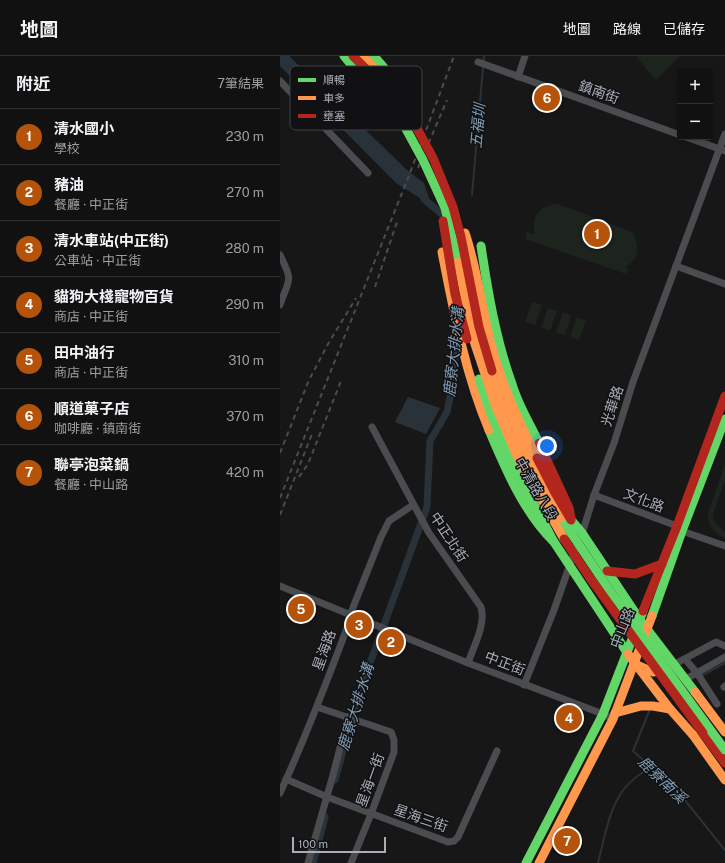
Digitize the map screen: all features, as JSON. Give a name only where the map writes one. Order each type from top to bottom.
[{"type":"main road","points":[[344,56],[352,66]]},
{"type":"main road","points":[[353,56],[363,66]]},
{"type":"main road","points":[[363,56],[372,66]]},
{"type":"main road","points":[[374,56],[382,66]]},
{"type":"main road","points":[[407,130],[423,160],[445,208],[454,242],[474,341],[496,407],[517,456],[557,528],[590,578],[725,763]]},
{"type":"main road","points":[[418,130],[443,179],[458,223],[480,329],[490,366],[508,417],[524,454],[562,520],[596,573],[725,750]]},
{"type":"main road","points":[[441,199],[442,217],[456,294],[482,388],[492,417],[513,465],[554,542]]},
{"type":"main road","points":[[453,208],[471,249],[482,309],[490,342],[502,378],[516,413],[550,485],[572,520]]},
{"type":"main road","name":"中清路八段","points":[[481,246],[486,281],[500,346],[512,386],[569,508],[572,520],[640,620],[648,628],[673,665],[686,679],[725,732]]},
{"type":"main road","name":"中清路八段","points":[[442,252],[460,339],[476,394],[499,451],[516,487],[530,512],[547,536],[554,542],[626,653],[670,709],[693,735],[725,780]]},
{"type":"main road","name":"中山路","points":[[539,863],[614,716],[648,628],[725,396]]},
{"type":"main road","name":"中山路","points":[[526,863],[603,714],[662,564],[680,528],[725,419]]},
{"type":"main road","points":[[607,571],[635,574],[662,564]]},
{"type":"main road","points":[[634,664],[653,672],[669,668],[673,665]]},
{"type":"main road","points":[[614,716],[641,706],[653,706],[670,709]]},
{"type":"street","points":[[518,77],[525,56]]},
{"type":"street","name":"鎮南街","points":[[482,63],[677,134]]},
{"type":"street","points":[[280,81],[290,91]]},
{"type":"street","points":[[327,130],[368,173]]},
{"type":"street","name":"光華路","points":[[524,685],[554,610],[582,533],[594,495],[614,443],[633,382],[676,266],[722,150],[725,134]]},
{"type":"street","points":[[694,140],[722,150]]},
{"type":"street","points":[[442,252],[481,246]]},
{"type":"street","points":[[280,255],[288,272],[289,279],[280,305]]},
{"type":"street","points":[[676,266],[725,284]]},
{"type":"street","name":"中正北街","points":[[372,427],[429,532],[481,607],[483,614],[482,623],[468,663]]},
{"type":"street","name":"文化路","points":[[594,495],[725,546]]},
{"type":"street","name":"星海路","points":[[280,793],[317,707],[350,615],[381,537],[389,521],[413,505]]},
{"type":"street","name":"中正街","points":[[280,586],[524,685],[603,714],[614,716]]},
{"type":"street","points":[[673,665],[716,642],[725,646]]},
{"type":"street","points":[[686,679],[725,657]]},
{"type":"street","points":[[685,659],[697,673],[717,704]]},
{"type":"street","name":"星海一街","points":[[317,707],[391,732],[394,740],[394,752],[351,863]]},
{"type":"street","points":[[308,863],[348,717]]},
{"type":"street","name":"星海三街","points":[[286,779],[327,797],[448,842],[454,841],[458,837],[497,750]]},
{"type":"shaded area","points":[[280,56],[289,56],[299,66],[290,66],[290,76],[280,66]]},
{"type":"shaded area","points":[[640,56],[680,56],[656,80],[637,58]]},
{"type":"shaded area","points":[[343,130],[366,130],[407,170],[424,183],[431,205],[396,183]]},
{"type":"shaded area","points":[[554,204],[558,204],[632,232],[635,237],[637,252],[634,260],[625,267],[628,269],[626,274],[525,239],[527,232],[535,234],[534,223],[539,211]]},
{"type":"shaded area","points":[[532,302],[542,305],[535,325],[525,322]]},
{"type":"shaded area","points":[[548,308],[557,311],[550,331],[541,328]]},
{"type":"shaded area","points":[[563,312],[571,315],[565,335],[556,332]]},
{"type":"shaded area","points":[[577,317],[586,320],[579,340],[570,337]]},
{"type":"shaded area","points":[[408,397],[440,408],[426,434],[395,422]]},
{"type":"shaded area","points":[[725,465],[725,480],[713,514],[717,524],[725,531],[725,538],[712,528],[708,513]]},
{"type":"waterway","name":"五福圳","points":[[472,195],[484,56]]},
{"type":"waterway","name":"鹿寮大排水溝","points":[[424,199],[444,216],[445,222]]},
{"type":"waterway","name":"鹿寮大排水溝","points":[[335,780],[358,696],[427,507],[430,441],[447,412],[453,383],[457,335]]},
{"type":"waterway","points":[[701,676],[725,663]]},
{"type":"waterway","name":"鹿寮南溪","points":[[650,709],[633,751],[676,789],[725,850]]},
{"type":"waterway","points":[[598,863],[614,805],[624,789],[640,774],[651,767]]},
{"type":"waterway","name":"鹿寮大排水溝","points":[[313,863],[325,817]]},
{"type":"railway","points":[[280,498],[408,178],[454,56]]},
{"type":"railway","points":[[418,168],[447,100]]},
{"type":"railway","points":[[375,287],[397,222]]},
{"type":"railway","points":[[280,453],[309,380],[328,344],[356,298]]},
{"type":"railway","points":[[299,477],[308,464],[341,381]]},
{"type":"railway","points":[[280,515],[312,434]]},
{"type":"traffic: fast","points":[[344,56],[352,66]]},
{"type":"traffic: fast","points":[[374,56],[382,66]]},
{"type":"traffic: fast","points":[[407,130],[423,160],[445,208],[458,262]]},
{"type":"traffic: fast","points":[[481,246],[497,333],[506,367],[517,399],[539,443]]},
{"type":"traffic: fast","points":[[479,379],[492,417],[513,465],[554,542]]},
{"type":"traffic: fast","points":[[652,616],[682,531],[725,419]]},
{"type":"traffic: fast","points":[[489,430],[524,504],[533,518],[554,542],[628,654]]},
{"type":"traffic: fast","points":[[561,518],[614,597],[725,750]]},
{"type":"traffic: fast","points":[[571,520],[582,533],[640,620],[695,692]]},
{"type":"traffic: fast","points":[[526,863],[603,714],[643,611]]},
{"type":"traffic: slow","points":[[363,56],[372,66]]},
{"type":"traffic: slow","points":[[465,233],[473,259],[494,355],[516,415],[537,458]]},
{"type":"traffic: slow","points":[[442,252],[467,365],[473,387],[489,430]]},
{"type":"traffic: slow","points":[[458,262],[474,341],[496,407],[517,456],[564,539]]},
{"type":"traffic: slow","points":[[492,371],[522,447],[540,483],[561,518]]},
{"type":"traffic: slow","points":[[539,863],[613,719],[652,616]]},
{"type":"traffic: slow","points":[[628,654],[670,709],[693,735]]},
{"type":"traffic: slow","points":[[635,664],[653,672],[663,670]]},
{"type":"traffic: slow","points":[[695,692],[725,732]]},
{"type":"traffic: slow","points":[[615,713],[641,706],[653,706],[670,709]]},
{"type":"traffic: slow","points":[[693,735],[725,780]]},
{"type":"traffic: jam","points":[[353,56],[363,66]]},
{"type":"traffic: jam","points":[[418,130],[433,158],[453,207],[461,237],[479,327],[492,371]]},
{"type":"traffic: jam","points":[[443,221],[455,294],[467,339]]},
{"type":"traffic: jam","points":[[643,611],[677,526],[725,396]]},
{"type":"traffic: jam","points":[[539,443],[569,508],[571,518]]},
{"type":"traffic: jam","points":[[537,458],[571,520]]},
{"type":"traffic: jam","points":[[564,539],[590,578],[703,733]]},
{"type":"traffic: jam","points":[[607,571],[635,574],[662,564]]},
{"type":"traffic: jam","points":[[703,733],[725,763]]},
{"type":"place","name":"順道菓子店","points":[[547,98]]},
{"type":"place","name":"清水國小","points":[[597,234]]},
{"type":"place","name":"田中油行","points":[[301,609]]},
{"type":"place","name":"清水車站(中正街)","points":[[359,625]]},
{"type":"place","name":"豬油","points":[[391,642]]},
{"type":"place","name":"貓狗大棧寵物百貨","points":[[569,718]]},
{"type":"place","name":"聯亭泡菜鍋","points":[[567,841]]}]
